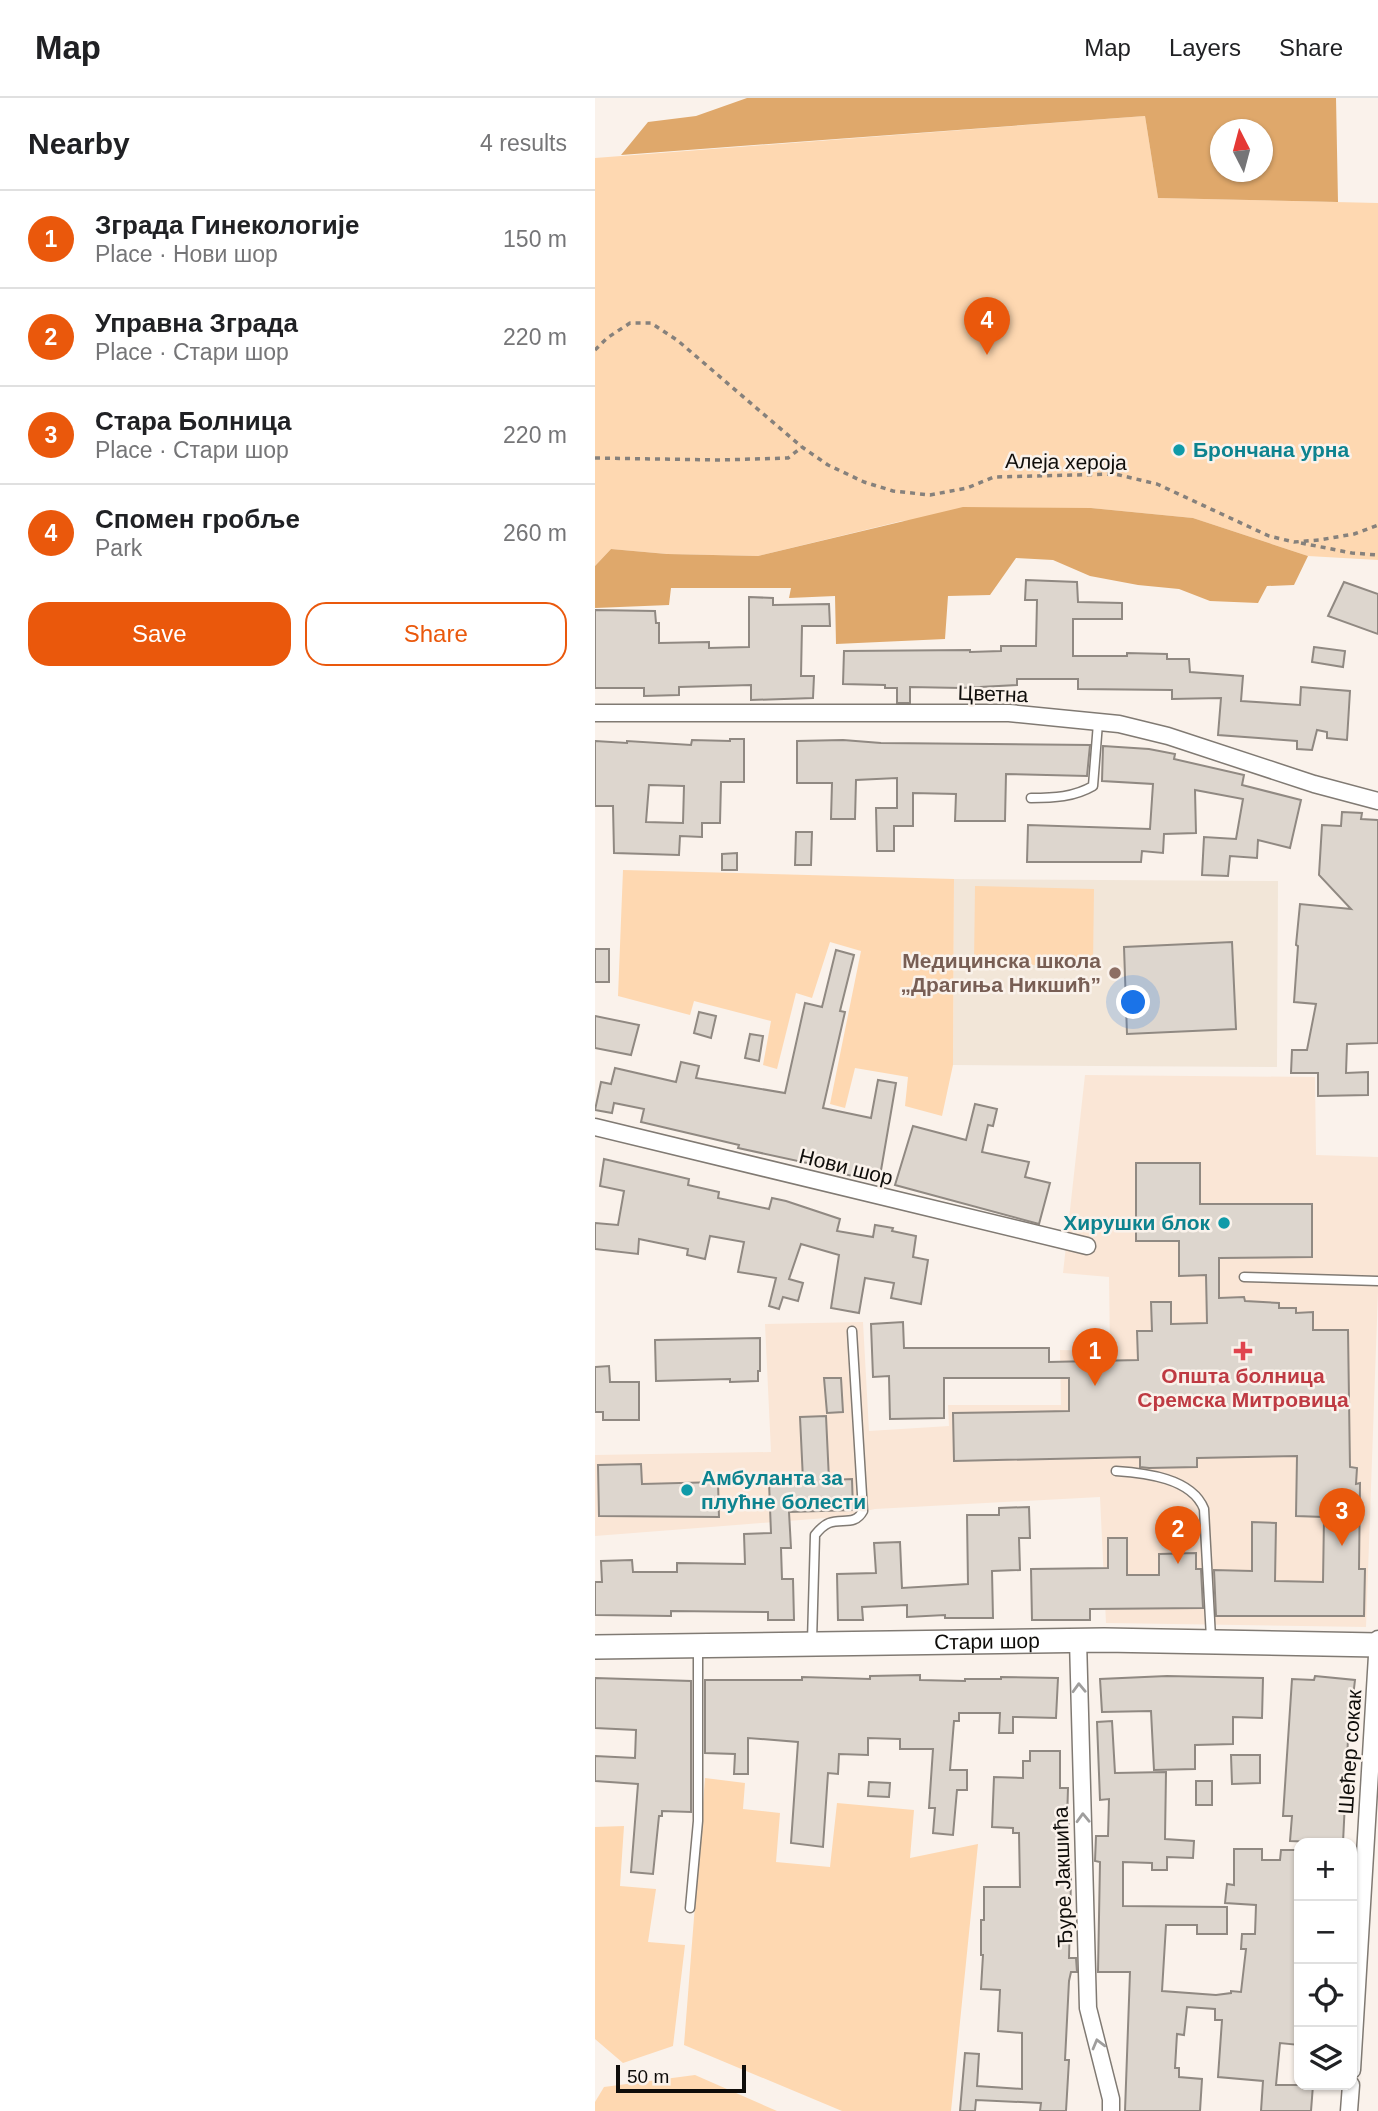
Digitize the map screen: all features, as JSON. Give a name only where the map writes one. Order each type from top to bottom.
[{"type":"main road","name":"Стари шор","points":[[595,1647],[1078,1640],[1378,1645]]},
{"type":"street","name":"Цветна","points":[[595,713],[1009,713],[1119,724],[1168,736],[1314,784],[1378,801]]},
{"type":"street","name":"Нови шор","points":[[595,1127],[1087,1247]]},
{"type":"street","name":"Шећер сокак","points":[[1355,2027],[1378,1639]]},
{"type":"street","name":"Ђуре Јакшића","points":[[1078,1640],[1088,2008],[1111,2099],[1111,2111]]},
{"type":"street","points":[[1349,2111],[1351,2090]]},
{"type":"lane","points":[[1031,798],[1055,798],[1080,793],[1093,786],[1098,723]]},
{"type":"lane","points":[[1244,1277],[1378,1281]]},
{"type":"lane","points":[[812,1644],[815,1535],[828,1523],[855,1520],[861,1517],[863,1511],[852,1331]]},
{"type":"lane","points":[[1116,1471],[1166,1480],[1186,1487],[1199,1499],[1204,1509],[1211,1641]]},
{"type":"lane","points":[[690,1908],[698,1821],[698,1646]]},
{"type":"path","name":"Алеја хероја","points":[[595,349],[630,323],[652,323],[677,340],[802,447],[828,465],[864,482],[893,491],[930,495],[967,488],[994,477],[1115,474],[1157,484],[1269,536],[1294,542],[1354,534],[1378,526]]},
{"type":"path","points":[[595,458],[788,458],[802,447]]},
{"type":"path","points":[[1294,542],[1353,554],[1378,555]]},
{"type":"shaded area","points":[[747,98],[1336,98],[1338,202],[1158,198],[1145,116],[621,155],[648,122],[696,116]]},
{"type":"shaded area","points":[[1145,116],[1158,198],[1378,203],[1378,560],[1308,556],[1193,518],[1091,508],[902,521],[758,556],[667,554],[611,549],[595,566],[595,158]]},
{"type":"shaded area","points":[[963,507],[1091,508],[1193,518],[1308,556],[1294,585],[1267,586],[1258,603],[1210,601],[1179,589],[1090,576],[1053,560],[1016,558],[990,595],[948,596],[945,639],[836,644],[835,596],[789,598],[791,588],[671,588],[669,605],[595,608],[595,566],[611,549],[667,554],[758,556]]},
{"type":"shaded area","points":[[623,870],[954,879],[953,1065],[942,1116],[905,1106],[908,1077],[855,1068],[845,1108],[830,1104],[861,951],[830,942],[812,998],[796,993],[777,1069],[763,1065],[771,1021],[694,1001],[690,1015],[618,996]]},
{"type":"shaded area","name":"Медицинска школа „Драгиња Никшић”","points":[[954,879],[1278,881],[1277,1067],[953,1065]]},
{"type":"shaded area","points":[[975,886],[1094,889],[1093,966],[974,964]]},
{"type":"shaded area","name":"Општа болница Сремска Митровица","points":[[1085,1075],[1315,1077],[1316,1155],[1378,1157],[1378,1292],[1366,1627],[1106,1623],[1100,1497],[875,1509],[839,1517],[595,1536],[595,1455],[771,1452],[765,1324],[863,1322],[869,1431],[949,1426],[948,1405],[1061,1405],[1060,1350],[1110,1351],[1109,1277],[1063,1273]]},
{"type":"shaded area","points":[[705,1778],[745,1783],[743,1809],[780,1813],[776,1862],[830,1867],[837,1803],[914,1810],[910,1858],[978,1844],[951,2111],[842,2111],[684,2045]]},
{"type":"shaded area","points":[[624,1826],[620,1886],[656,1889],[648,1942],[685,1945],[673,2046],[623,2063],[595,2039],[595,1827]]},
{"type":"shaded area","points":[[695,2075],[777,2111],[595,2111],[595,2102],[604,2087]]},
{"type":"building","points":[[1026,580],[1077,582],[1078,602],[1122,603],[1122,619],[1073,619],[1073,656],[1167,654],[1167,659],[1189,659],[1190,672],[1243,676],[1241,701],[1300,705],[1301,687],[1350,691],[1347,740],[1327,738],[1327,732],[1317,730],[1312,750],[1297,749],[1297,741],[1218,735],[1221,698],[1172,699],[1172,690],[1078,689],[1078,679],[1017,679],[1017,685],[961,688],[910,687],[910,703],[897,703],[897,688],[885,688],[885,685],[843,684],[844,651],[970,652],[1001,651],[1001,646],[1036,646],[1037,600],[1025,600]]},
{"type":"building","points":[[1344,582],[1378,594],[1378,634],[1328,616]]},
{"type":"building","points":[[749,597],[773,598],[773,605],[829,604],[830,626],[802,626],[801,676],[814,676],[813,698],[751,700],[751,685],[679,687],[679,695],[644,696],[644,688],[595,688],[595,610],[655,611],[656,623],[659,623],[659,643],[709,642],[709,648],[749,647]]},
{"type":"building","points":[[1314,647],[1345,651],[1343,667],[1312,662]]},
{"type":"building","points":[[744,739],[744,782],[721,782],[720,823],[702,823],[702,837],[680,836],[679,855],[614,853],[613,806],[595,806],[595,741],[691,745],[692,740]],"holes":[[[649,785],[684,786],[683,823],[646,822]]]},
{"type":"building","points":[[797,741],[881,743],[1090,745],[1087,776],[1006,774],[1005,821],[955,821],[956,794],[913,793],[913,826],[894,826],[894,851],[877,851],[876,808],[897,808],[897,778],[856,780],[855,819],[831,819],[832,783],[797,783]]},
{"type":"building","points":[[1103,746],[1175,754],[1174,759],[1244,775],[1242,785],[1301,800],[1290,848],[1258,840],[1257,858],[1230,856],[1228,876],[1202,875],[1204,837],[1236,839],[1243,799],[1195,790],[1196,833],[1164,834],[1163,853],[1142,851],[1141,862],[1027,862],[1028,825],[1150,829],[1153,784],[1102,781]]},
{"type":"building","points":[[1342,812],[1362,813],[1361,819],[1378,820],[1378,1043],[1347,1044],[1346,1073],[1368,1072],[1368,1095],[1318,1096],[1318,1073],[1291,1073],[1292,1050],[1307,1050],[1316,1004],[1294,1002],[1296,945],[1300,904],[1351,909],[1319,875],[1322,825],[1341,826]]},
{"type":"building","points":[[796,832],[812,832],[811,865],[795,865]]},
{"type":"building","points":[[737,853],[737,870],[722,870],[722,854]]},
{"type":"building","points":[[1232,942],[1236,1029],[1127,1034],[1124,947]]},
{"type":"building","points":[[595,949],[609,949],[609,982],[595,982]]},
{"type":"building","points":[[836,950],[854,955],[840,1011],[845,1012],[823,1108],[871,1118],[878,1080],[896,1083],[879,1182],[641,1122],[644,1109],[614,1103],[612,1113],[595,1110],[601,1082],[611,1084],[615,1068],[676,1082],[681,1062],[699,1066],[696,1078],[785,1093],[805,1003],[822,1007]]},
{"type":"building","points":[[699,1012],[716,1016],[711,1038],[694,1033]]},
{"type":"building","points":[[595,1016],[639,1025],[631,1055],[595,1048]]},
{"type":"building","points":[[750,1034],[763,1036],[759,1061],[745,1058]]},
{"type":"building","points":[[975,1104],[997,1109],[993,1126],[988,1125],[982,1152],[1029,1162],[1025,1177],[1050,1183],[1039,1224],[895,1185],[913,1126],[966,1140]]},
{"type":"building","points":[[604,1159],[689,1179],[688,1185],[719,1192],[718,1198],[769,1209],[772,1198],[786,1201],[840,1219],[837,1231],[873,1237],[875,1225],[916,1236],[913,1257],[928,1260],[921,1304],[891,1298],[894,1283],[865,1278],[859,1313],[831,1308],[839,1255],[801,1244],[789,1279],[803,1283],[798,1301],[783,1297],[779,1309],[769,1306],[776,1278],[738,1272],[744,1242],[710,1236],[705,1259],[687,1255],[688,1249],[639,1239],[638,1254],[595,1249],[595,1223],[618,1225],[624,1191],[600,1186]]},
{"type":"building","points":[[1136,1163],[1200,1163],[1200,1204],[1312,1204],[1312,1257],[1219,1258],[1219,1298],[1244,1297],[1245,1301],[1279,1303],[1279,1308],[1296,1308],[1296,1313],[1313,1312],[1313,1330],[1348,1330],[1350,1467],[1357,1468],[1356,1484],[1360,1483],[1359,1569],[1365,1569],[1364,1616],[1216,1616],[1214,1570],[1252,1571],[1252,1522],[1276,1523],[1275,1581],[1323,1582],[1324,1517],[1296,1516],[1297,1456],[1197,1458],[1197,1467],[1149,1468],[1140,1467],[1140,1457],[954,1461],[953,1413],[1069,1411],[1069,1378],[944,1378],[944,1418],[890,1419],[889,1376],[873,1377],[871,1324],[903,1322],[904,1348],[1049,1348],[1049,1362],[1138,1360],[1137,1331],[1152,1331],[1151,1302],[1171,1302],[1171,1324],[1207,1323],[1206,1275],[1179,1276],[1179,1241],[1136,1241]]},
{"type":"building","points":[[760,1338],[758,1381],[656,1381],[655,1340]]},
{"type":"building","points":[[609,1366],[610,1382],[639,1382],[639,1420],[603,1420],[603,1412],[595,1412],[595,1367]]},
{"type":"building","points":[[824,1378],[841,1378],[843,1412],[827,1413]]},
{"type":"building","points":[[826,1416],[829,1480],[852,1479],[853,1510],[789,1512],[791,1548],[781,1548],[782,1579],[793,1579],[794,1620],[768,1620],[768,1612],[671,1611],[671,1616],[595,1615],[595,1582],[602,1582],[601,1561],[632,1560],[633,1572],[677,1572],[677,1563],[745,1564],[744,1534],[771,1533],[769,1482],[803,1480],[800,1417]]},
{"type":"building","name":"Амбуланта за плућне болести","points":[[641,1464],[642,1484],[718,1482],[719,1517],[599,1516],[598,1465]]},
{"type":"building","points":[[1029,1507],[1030,1538],[1019,1538],[1020,1570],[992,1571],[993,1618],[945,1618],[945,1615],[907,1617],[907,1605],[862,1607],[863,1620],[838,1620],[837,1574],[876,1573],[874,1543],[900,1542],[902,1588],[968,1584],[967,1515],[999,1515],[999,1508]]},
{"type":"building","points":[[1108,1538],[1127,1538],[1127,1575],[1159,1575],[1159,1554],[1196,1553],[1196,1569],[1201,1569],[1203,1608],[1090,1609],[1090,1620],[1032,1620],[1031,1569],[1108,1568]]},
{"type":"building","points":[[920,1675],[920,1680],[965,1681],[1001,1677],[1058,1678],[1056,1718],[1013,1717],[1013,1733],[999,1733],[1000,1713],[959,1713],[959,1721],[954,1721],[950,1770],[967,1770],[967,1790],[957,1790],[953,1835],[933,1833],[935,1808],[929,1808],[933,1749],[900,1749],[900,1739],[868,1738],[868,1755],[839,1754],[838,1774],[828,1773],[823,1847],[791,1843],[798,1742],[748,1738],[748,1774],[734,1774],[735,1754],[705,1753],[705,1680],[802,1680],[802,1677],[870,1679],[870,1676]]},
{"type":"building","points":[[1167,1676],[1263,1678],[1262,1718],[1233,1717],[1233,1744],[1195,1745],[1195,1769],[1154,1770],[1151,1711],[1102,1712],[1100,1679]]},
{"type":"building","points":[[1315,1676],[1355,1680],[1348,1739],[1343,1838],[1294,1838],[1294,1841],[1290,1841],[1292,1816],[1283,1816],[1292,1679],[1314,1680]]},
{"type":"building","points":[[595,1678],[691,1681],[691,1812],[662,1811],[662,1816],[659,1816],[653,1874],[631,1872],[638,1784],[595,1781],[595,1756],[635,1758],[636,1730],[595,1728]]},
{"type":"building","points":[[1112,1721],[1115,1773],[1166,1772],[1165,1839],[1194,1841],[1193,1858],[1167,1857],[1167,1870],[1152,1870],[1152,1863],[1123,1862],[1123,1906],[1227,1907],[1227,1934],[1197,1934],[1197,1925],[1166,1925],[1162,1991],[1216,1995],[1231,1991],[1241,1992],[1246,1949],[1241,1949],[1242,1934],[1255,1934],[1256,1905],[1225,1903],[1227,1884],[1234,1885],[1234,1849],[1262,1849],[1262,1860],[1280,1860],[1281,1850],[1294,1850],[1294,2044],[1280,2043],[1276,2085],[1294,2085],[1294,2090],[1313,2090],[1311,2111],[1261,2111],[1263,2081],[1218,2077],[1222,2020],[1215,2020],[1215,2009],[1187,2007],[1184,2035],[1177,2034],[1175,2068],[1179,2068],[1179,2077],[1202,2079],[1200,2111],[1125,2111],[1130,1972],[1098,1972],[1100,1862],[1095,1861],[1096,1836],[1108,1836],[1109,1799],[1100,1800],[1097,1722]]},
{"type":"building","points":[[1030,1751],[1060,1751],[1060,1788],[1068,1788],[1068,1853],[1071,1879],[1069,1958],[1076,1958],[1077,1972],[1071,1972],[1069,1981],[1065,2060],[1069,2060],[1066,2111],[1040,2111],[1041,2103],[976,2100],[975,2111],[960,2111],[965,2053],[979,2054],[977,2086],[1022,2089],[1022,2033],[998,2031],[1000,1990],[981,1989],[981,1920],[984,1920],[984,1887],[1020,1887],[1019,1833],[1013,1833],[1013,1828],[992,1827],[994,1777],[1023,1778],[1023,1761],[1030,1761]]},
{"type":"building","points":[[1231,1755],[1260,1755],[1260,1783],[1232,1784]]},
{"type":"building","points":[[1196,1781],[1212,1781],[1212,1805],[1196,1805]]},
{"type":"building","points":[[869,1782],[890,1783],[889,1797],[868,1796]]},
{"type":"place","name":"Спомен гробље","points":[[987,355]]},
{"type":"place","name":"Брончана урна","points":[[1179,450]]},
{"type":"place","name":"Медицинска школа „Драгиња Никшић”","points":[[1115,973]]},
{"type":"place","name":"Хирушки блок","points":[[1224,1223]]},
{"type":"place","name":"Општа болница Сремска Митровица","points":[[1243,1351]]},
{"type":"place","name":"Зграда Гинекологије","points":[[1095,1386]]},
{"type":"place","name":"Амбуланта за плућне болести","points":[[687,1490]]},
{"type":"place","name":"Стара Болница","points":[[1342,1546]]},
{"type":"place","name":"Управна Зграда","points":[[1178,1564]]}]
